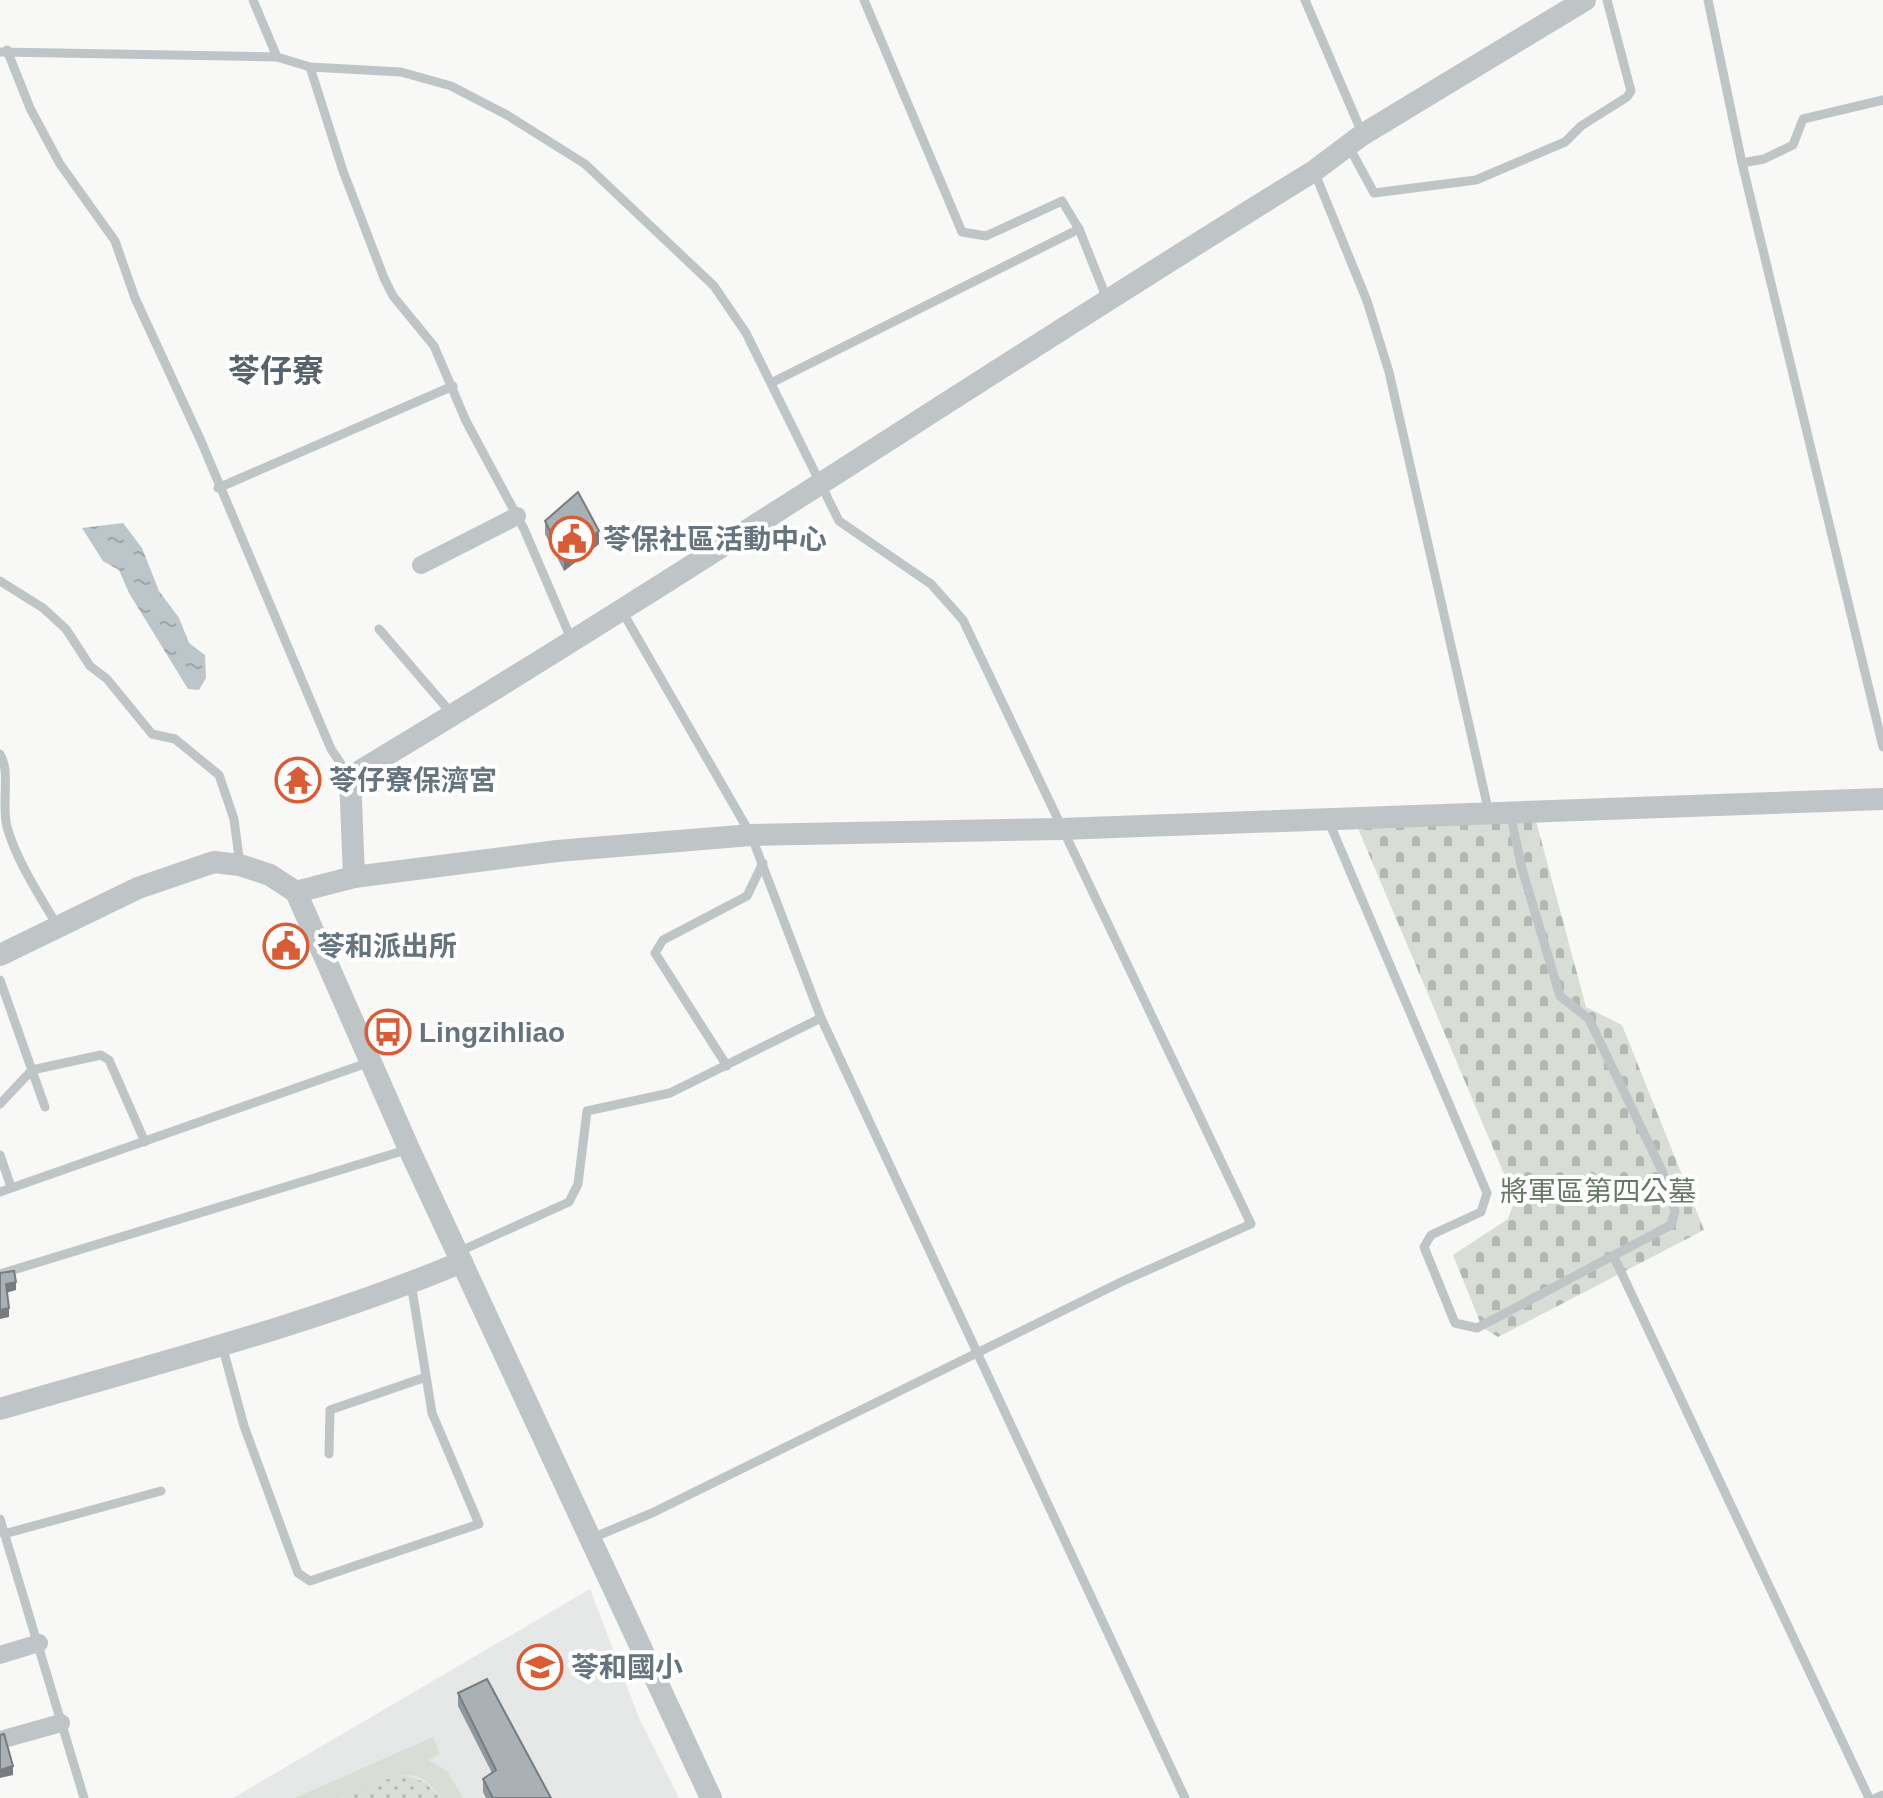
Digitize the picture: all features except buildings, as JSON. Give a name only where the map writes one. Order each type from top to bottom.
[{"type":"street","points":[[354,877],[350,777],[622,611],[820,481],[1314,171],[1355,140],[1585,0]]},
{"type":"street","points":[[421,565],[517,516]]},
{"type":"street","points":[[296,892],[354,877],[557,851],[751,835],[1061,829],[1883,799]]},
{"type":"street","points":[[0,955],[138,888],[214,862],[240,865],[270,875],[296,892],[409,1149],[711,1798]]},
{"type":"street","points":[[0,1409],[221,1344],[411,1283],[459,1257]]},
{"type":"street","points":[[0,1655],[39,1643]]},
{"type":"street","points":[[0,1740],[61,1723]]},
{"type":"lane","points":[[253,0],[277,57]]},
{"type":"lane","points":[[864,0],[962,232],[986,236],[1062,201],[1079,229],[1107,299]]},
{"type":"lane","points":[[1305,0],[1374,193],[1476,180],[1565,142],[1581,126],[1627,97],[1631,91],[1607,0]]},
{"type":"lane","points":[[1708,0],[1742,163],[1883,747]]},
{"type":"lane","points":[[350,777],[331,749],[135,298],[115,241],[60,164],[3,51],[277,57],[310,67],[401,72],[451,86],[507,115],[585,164],[714,286],[746,333],[839,521],[931,584],[963,620],[1251,1224],[1121,1282],[652,1513],[590,1539]]},
{"type":"lane","points":[[310,67],[343,171],[384,278],[393,296],[434,346],[466,421],[517,516],[572,641]]},
{"type":"lane","points":[[1742,163],[1764,159],[1793,145],[1803,119],[1883,100]]},
{"type":"lane","points":[[1314,171],[1354,264],[1389,372],[1500,813],[1522,869],[1560,996],[1589,1019],[1663,1173],[1675,1211],[1671,1225],[1477,1328],[1455,1323],[1424,1247],[1431,1235],[1481,1212],[1487,1193],[1327,819]]},
{"type":"lane","points":[[771,383],[1079,229]]},
{"type":"lane","points":[[218,488],[453,386]]},
{"type":"lane","points":[[0,581],[43,608],[66,629],[90,666],[107,679],[152,734],[175,739],[219,775],[234,819],[240,865]]},
{"type":"lane","points":[[622,611],[751,835],[821,1018],[976,1356],[1185,1798]]},
{"type":"lane","points":[[379,629],[453,715]]},
{"type":"lane","points":[[0,754],[6,762],[3,796],[13,844],[58,927]]},
{"type":"lane","points":[[727,1066],[655,953],[663,940],[747,896],[763,863]]},
{"type":"lane","points":[[0,980],[45,1107]]},
{"type":"lane","points":[[459,1257],[569,1202],[578,1184],[587,1111],[670,1093],[821,1018]]},
{"type":"lane","points":[[0,1104],[32,1070],[101,1055],[109,1060],[145,1142]]},
{"type":"lane","points":[[0,1192],[372,1061]]},
{"type":"lane","points":[[0,1274],[409,1149]]},
{"type":"lane","points":[[0,1155],[11,1187]]},
{"type":"lane","points":[[1614,1257],[1869,1798]]},
{"type":"lane","points":[[221,1344],[244,1426],[298,1573],[310,1581],[479,1524],[432,1413],[411,1283]]},
{"type":"lane","points":[[329,1454],[330,1410],[426,1377]]},
{"type":"lane","points":[[4,1534],[161,1491]]},
{"type":"lane","points":[[0,1519],[84,1798]]},
{"type":"lane","points":[[1876,1798],[1883,1795]]},
{"type":"shaded area","name":"苓和國小","points":[[590,1589],[639,1718],[679,1798],[233,1798]]},
{"type":"green space","name":"將軍區第四公墓","points":[[1536,821],[1586,1007],[1622,1025],[1704,1230],[1498,1337],[1482,1327],[1453,1255],[1508,1219],[1515,1200],[1357,826]]},
{"type":"green space","points":[[433,1737],[440,1754],[428,1760],[447,1771],[463,1798],[440,1798],[429,1784],[405,1775],[339,1798],[295,1798]]},
{"type":"green space","points":[[404,1775],[425,1782],[440,1798],[342,1798],[386,1779]]},
{"type":"water","points":[[123,523],[142,548],[159,591],[179,618],[189,643],[205,655],[206,678],[199,690],[188,689],[129,593],[119,570],[103,561],[82,528]]},
{"type":"place","name":"苓保社區活動中心","points":[[572,539]]},
{"type":"place","name":"苓仔寮保濟宮","points":[[298,780]]},
{"type":"place","name":"苓和派出所","points":[[286,946]]},
{"type":"place","name":"Lingzihliao","points":[[388,1032]]},
{"type":"place","name":"苓和國小","points":[[540,1667]]},
{"type":"district","name":"苓仔寮","points":[[276,371]]}]
